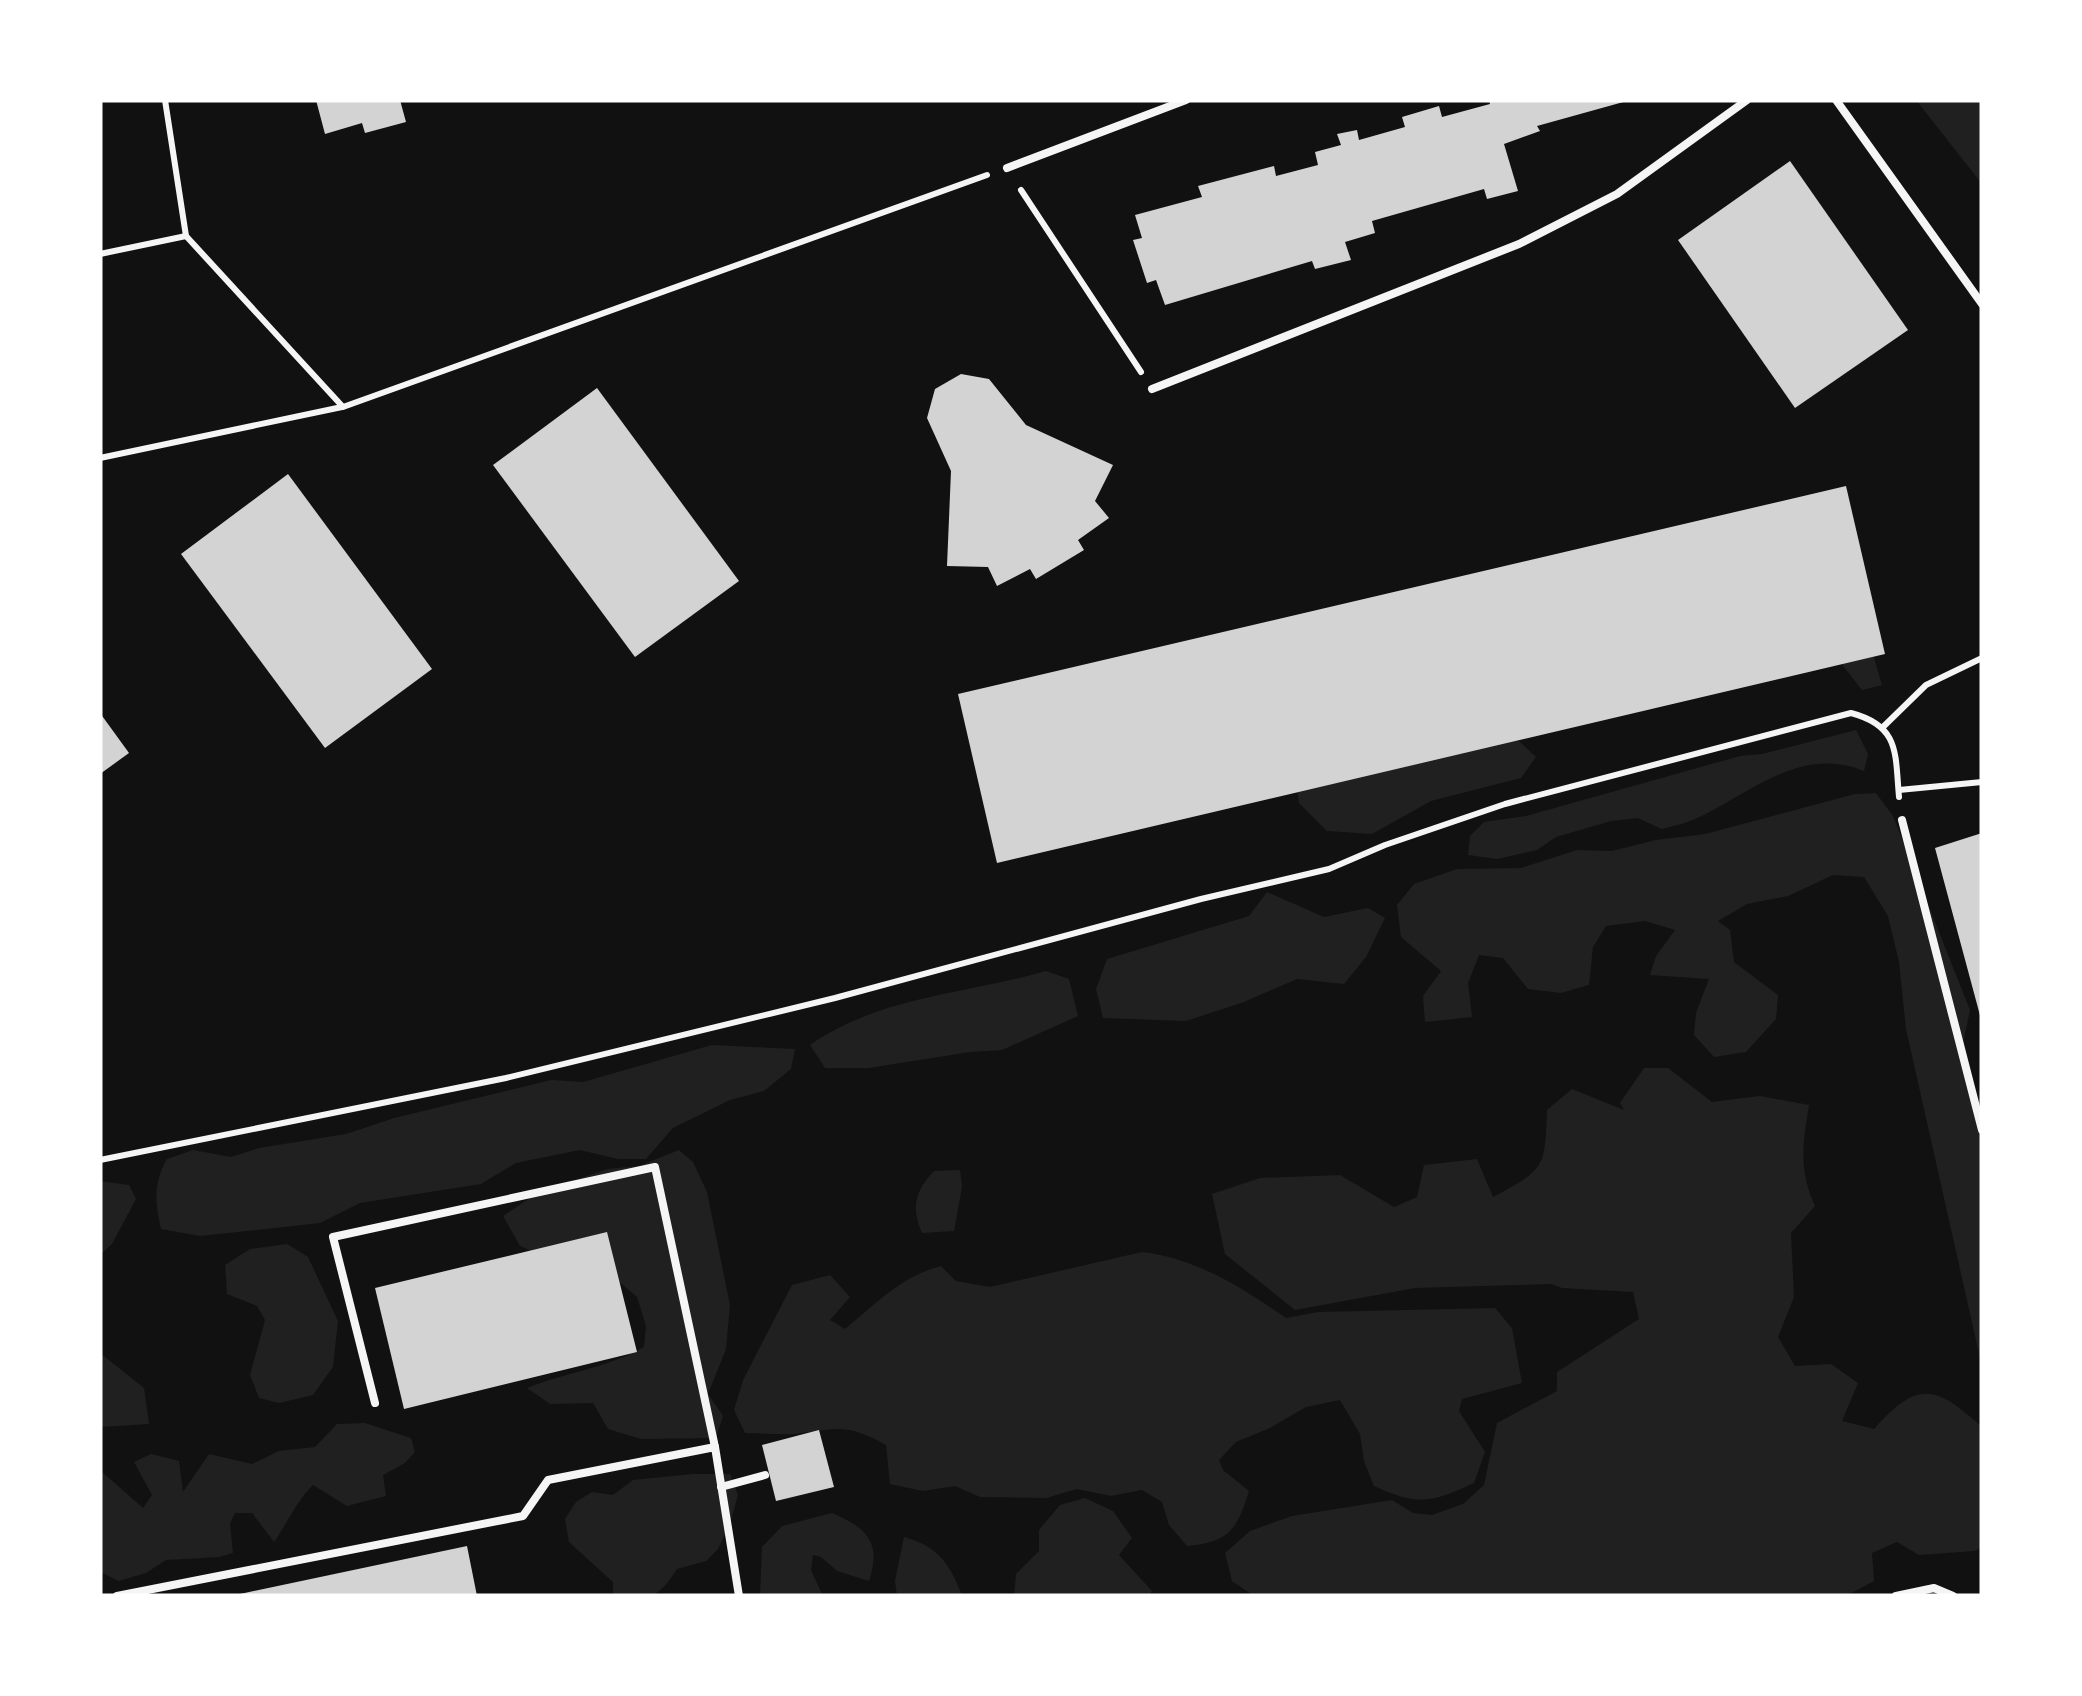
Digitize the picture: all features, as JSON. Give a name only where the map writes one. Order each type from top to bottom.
[{"type":"lane","points":[[1007,168],[1186,100]]},
{"type":"lane","points":[[1152,389],[1519,244],[1616,194],[1747,100]]},
{"type":"lane","points":[[1836,100],[1982,304]]},
{"type":"lane","points":[[1902,820],[1982,1130]]},
{"type":"lane","points":[[375,1403],[333,1238],[655,1167],[715,1446],[738,1596]]},
{"type":"lane","points":[[118,1596],[523,1516],[548,1480],[715,1446]]},
{"type":"lane","points":[[721,1487],[765,1475]]},
{"type":"lane","points":[[1896,1596],[1934,1588],[1953,1596]]},
{"type":"path","points":[[165,100],[186,236],[343,407]]},
{"type":"path","points":[[100,458],[343,407],[1007,168],[1152,389]]},
{"type":"path","points":[[100,254],[186,236]]},
{"type":"path","points":[[1882,728],[1926,685],[1982,658]]},
{"type":"path","points":[[100,1160],[506,1078],[835,998],[1182,904],[1329,870],[1385,845],[1505,804],[1851,713],[1874,719],[1894,741],[1902,820]]},
{"type":"path","points":[[1899,790],[1982,782]]},
{"type":"shaded area","points":[[1916,100],[1982,100],[1982,184]]},
{"type":"shaded area","points":[[1857,631],[1874,658],[1882,685],[1862,690],[1840,662]]},
{"type":"shaded area","points":[[1856,730],[1868,754],[1864,771],[1840,764],[1817,764],[1774,777],[1693,820],[1662,829],[1638,818],[1611,821],[1556,837],[1537,850],[1497,859],[1468,855],[1470,836],[1484,822],[1526,816],[1740,756]]},
{"type":"shaded area","points":[[1463,732],[1519,741],[1536,757],[1521,778],[1431,801],[1372,834],[1327,831],[1299,803],[1295,775]]},
{"type":"shaded area","points":[[1876,793],[1893,816],[1970,1010],[1962,1048],[1982,1133],[1982,1367],[1906,1029],[1899,962],[1888,916],[1864,877],[1833,875],[1788,896],[1747,904],[1718,921],[1730,930],[1734,962],[1778,995],[1776,1019],[1746,1052],[1714,1057],[1694,1035],[1696,1013],[1709,979],[1650,975],[1656,956],[1675,930],[1645,921],[1606,926],[1593,947],[1589,985],[1561,993],[1528,989],[1503,958],[1479,955],[1468,983],[1472,1017],[1425,1022],[1423,996],[1441,971],[1401,937],[1397,905],[1414,884],[1457,869],[1521,868],[1577,850],[1612,851],[1705,834],[1855,794]]},
{"type":"shaded area","points":[[1267,892],[1324,917],[1368,908],[1385,918],[1366,957],[1344,984],[1297,979],[1186,1021],[1103,1018],[1096,989],[1107,959],[1249,916]]},
{"type":"shaded area","points":[[1046,971],[1069,979],[1078,1016],[1002,1050],[869,1068],[825,1068],[810,1045],[865,1016],[894,1006]]},
{"type":"shaded area","points":[[712,1045],[795,1049],[791,1069],[764,1091],[730,1100],[673,1128],[646,1159],[618,1159],[580,1150],[516,1163],[481,1184],[360,1203],[320,1223],[200,1236],[161,1229],[156,1193],[162,1168],[167,1159],[193,1150],[231,1157],[259,1148],[346,1134],[394,1118],[551,1080],[583,1082]]},
{"type":"shaded area","points":[[1644,1068],[1668,1068],[1712,1102],[1760,1096],[1809,1105],[1804,1168],[1815,1206],[1791,1233],[1794,1297],[1778,1337],[1795,1366],[1831,1364],[1858,1383],[1842,1421],[1874,1429],[1903,1402],[1927,1394],[1951,1403],[1982,1427],[1982,1548],[1919,1555],[1897,1542],[1872,1553],[1874,1581],[1846,1596],[1254,1596],[1232,1581],[1225,1553],[1250,1531],[1292,1516],[1392,1500],[1413,1513],[1432,1515],[1463,1504],[1484,1485],[1497,1423],[1557,1391],[1557,1372],[1639,1319],[1633,1292],[1551,1284],[1415,1288],[1295,1310],[1225,1254],[1212,1194],[1260,1178],[1340,1175],[1394,1207],[1417,1197],[1424,1165],[1477,1159],[1493,1197],[1523,1180],[1539,1165],[1545,1145],[1547,1110],[1572,1089],[1624,1110],[1620,1103]]},
{"type":"shaded area","points":[[679,1150],[693,1162],[707,1192],[730,1305],[726,1349],[708,1394],[723,1416],[716,1438],[641,1439],[608,1429],[593,1403],[550,1404],[527,1388],[616,1360],[644,1347],[646,1326],[637,1297],[596,1262],[550,1259],[520,1246],[503,1216],[539,1192],[608,1169],[639,1166]]},
{"type":"shaded area","points":[[960,1170],[962,1187],[954,1231],[922,1233],[916,1207],[923,1185],[934,1171]]},
{"type":"shaded area","points":[[100,1181],[129,1185],[136,1199],[112,1244],[100,1255]]},
{"type":"shaded area","points":[[287,1244],[308,1257],[338,1321],[333,1367],[313,1395],[279,1403],[259,1398],[250,1375],[265,1320],[257,1306],[227,1294],[225,1265],[250,1249]]},
{"type":"shaded area","points":[[1142,1252],[1200,1268],[1286,1318],[1318,1312],[1495,1308],[1512,1328],[1522,1383],[1462,1399],[1459,1411],[1485,1452],[1474,1483],[1424,1500],[1402,1497],[1374,1486],[1364,1461],[1360,1434],[1340,1400],[1306,1407],[1236,1442],[1219,1460],[1223,1470],[1249,1491],[1245,1504],[1229,1532],[1213,1541],[1187,1546],[1169,1525],[1162,1502],[1142,1490],[1111,1496],[1077,1489],[1046,1498],[980,1497],[955,1486],[923,1491],[890,1484],[886,1445],[872,1438],[841,1429],[794,1434],[745,1433],[734,1410],[743,1380],[792,1285],[830,1275],[850,1297],[830,1320],[845,1329],[901,1284],[941,1266],[956,1281],[990,1287]]},
{"type":"shaded area","points":[[100,1353],[144,1388],[149,1424],[100,1427]]},
{"type":"shaded area","points":[[365,1423],[411,1438],[415,1452],[405,1463],[383,1475],[386,1496],[347,1506],[313,1485],[274,1542],[252,1513],[235,1513],[230,1524],[233,1553],[166,1560],[146,1573],[119,1581],[100,1572],[100,1470],[143,1508],[152,1495],[134,1462],[151,1454],[179,1461],[183,1492],[209,1454],[252,1464],[279,1451],[315,1447],[337,1424]]},
{"type":"shaded area","points":[[730,1474],[738,1495],[718,1549],[706,1561],[677,1569],[663,1588],[651,1595],[613,1596],[613,1582],[569,1542],[565,1519],[576,1502],[592,1492],[613,1495],[633,1480]]},
{"type":"shaded area","points":[[1085,1498],[1113,1511],[1132,1538],[1119,1555],[1152,1591],[1149,1596],[1014,1596],[1016,1574],[1039,1551],[1039,1530],[1060,1505]]},
{"type":"shaded area","points":[[832,1513],[854,1524],[869,1538],[874,1556],[869,1581],[837,1571],[813,1555],[811,1570],[823,1596],[760,1596],[762,1547],[782,1526]]},
{"type":"shaded area","points":[[904,1537],[926,1546],[941,1558],[962,1596],[897,1596],[895,1581]]},
{"type":"building","points":[[316,100],[400,100],[406,122],[365,133],[362,123],[325,134]]},
{"type":"building","points":[[1489,100],[1627,101],[1537,126],[1540,131],[1504,144],[1518,191],[1487,199],[1484,189],[1372,221],[1375,233],[1345,242],[1351,260],[1315,269],[1312,261],[1165,305],[1156,280],[1147,283],[1133,240],[1142,238],[1135,215],[1202,197],[1198,186],[1274,166],[1276,176],[1318,165],[1315,152],[1341,145],[1337,134],[1357,130],[1359,140],[1405,127],[1402,117],[1439,106],[1442,117],[1490,104]]},
{"type":"building","points":[[1790,161],[1908,330],[1795,408],[1678,240]]},
{"type":"building","points":[[961,374],[989,379],[1026,425],[1113,465],[1095,501],[1109,518],[1078,540],[1084,550],[1036,579],[1030,569],[997,586],[988,567],[947,566],[951,471],[927,418],[935,389]]},
{"type":"building","points":[[597,388],[739,581],[635,657],[493,465]]},
{"type":"building","points":[[288,474],[432,669],[325,748],[181,554]]},
{"type":"building","points":[[1846,486],[1885,654],[997,863],[958,694]]},
{"type":"building","points":[[100,713],[129,753],[100,774]]},
{"type":"building","points":[[1982,833],[1982,1019],[1981,1019],[1935,848]]},
{"type":"building","points":[[607,1232],[637,1352],[404,1409],[375,1288]]},
{"type":"building","points":[[819,1430],[834,1487],[776,1501],[762,1445]]},
{"type":"building","points":[[467,1546],[477,1596],[240,1594]]}]
